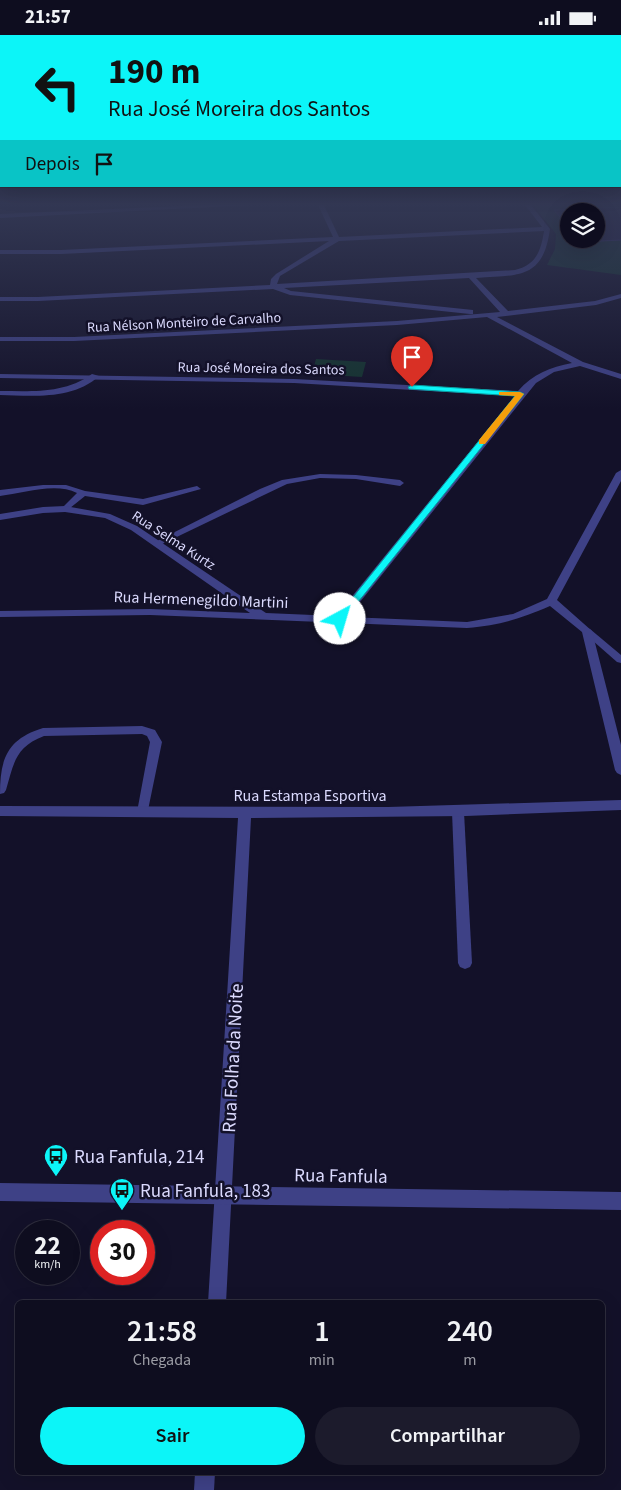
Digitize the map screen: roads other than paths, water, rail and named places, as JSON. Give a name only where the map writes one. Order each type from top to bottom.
[{"type":"street","points":[[273,286],[274,279],[281,273]]},
{"type":"street","points":[[0,299],[38,299],[512,273]]},
{"type":"street","points":[[471,276],[506,314]]},
{"type":"street","points":[[273,286],[290,293],[448,309],[490,316],[596,303],[621,295]]},
{"type":"street","points":[[490,316],[580,364],[621,377]]},
{"type":"street","name":"Rua Nélson Monteiro de Carvalho","points":[[0,339],[74,339],[197,334],[490,316]]},
{"type":"street","points":[[340,619],[520,394],[537,376],[548,371],[580,364]]},
{"type":"street","name":"Rua José Moreira dos Santos","points":[[0,375],[336,383],[520,394]]},
{"type":"street","points":[[621,473],[551,601],[587,631],[621,770]]},
{"type":"street","name":"Rua Selma Kurtz","points":[[0,517],[43,510],[66,509],[107,516],[134,527],[264,617]]},
{"type":"street","name":"Rua Hermenegildo Martini","points":[[0,614],[150,613],[468,625],[516,617],[551,601]]},
{"type":"street","name":"Rua Estampa Esportiva","points":[[0,811],[458,812],[621,805]]},
{"type":"street","name":"Rua Folha da Noite","points":[[217,1300],[225,1195],[245,813]]},
{"type":"street","name":"Rua Fanfula","points":[[0,1192],[621,1201]]},
{"type":"street","points":[[204,1490],[205,1475]]},
{"type":"lane","points":[[0,393],[50,393],[70,390],[80,387],[94,377]]},
{"type":"lane","points":[[157,543],[285,482],[320,476],[356,477],[400,483]]},
{"type":"lane","points":[[0,493],[60,487],[76,488],[83,493],[143,502],[197,489]]},
{"type":"lane","points":[[66,509],[83,493]]},
{"type":"lane","points":[[587,631],[621,660]]},
{"type":"lane","points":[[0,790],[14,748],[29,737],[43,732],[142,729],[151,733],[156,742],[143,812]]},
{"type":"lane","points":[[458,812],[465,963]]},
{"type":"place","name":"Rua Fanfula, 214","points":[[56,1177]]},
{"type":"place","name":"Rua Fanfula, 183","points":[[122,1211]]}]
